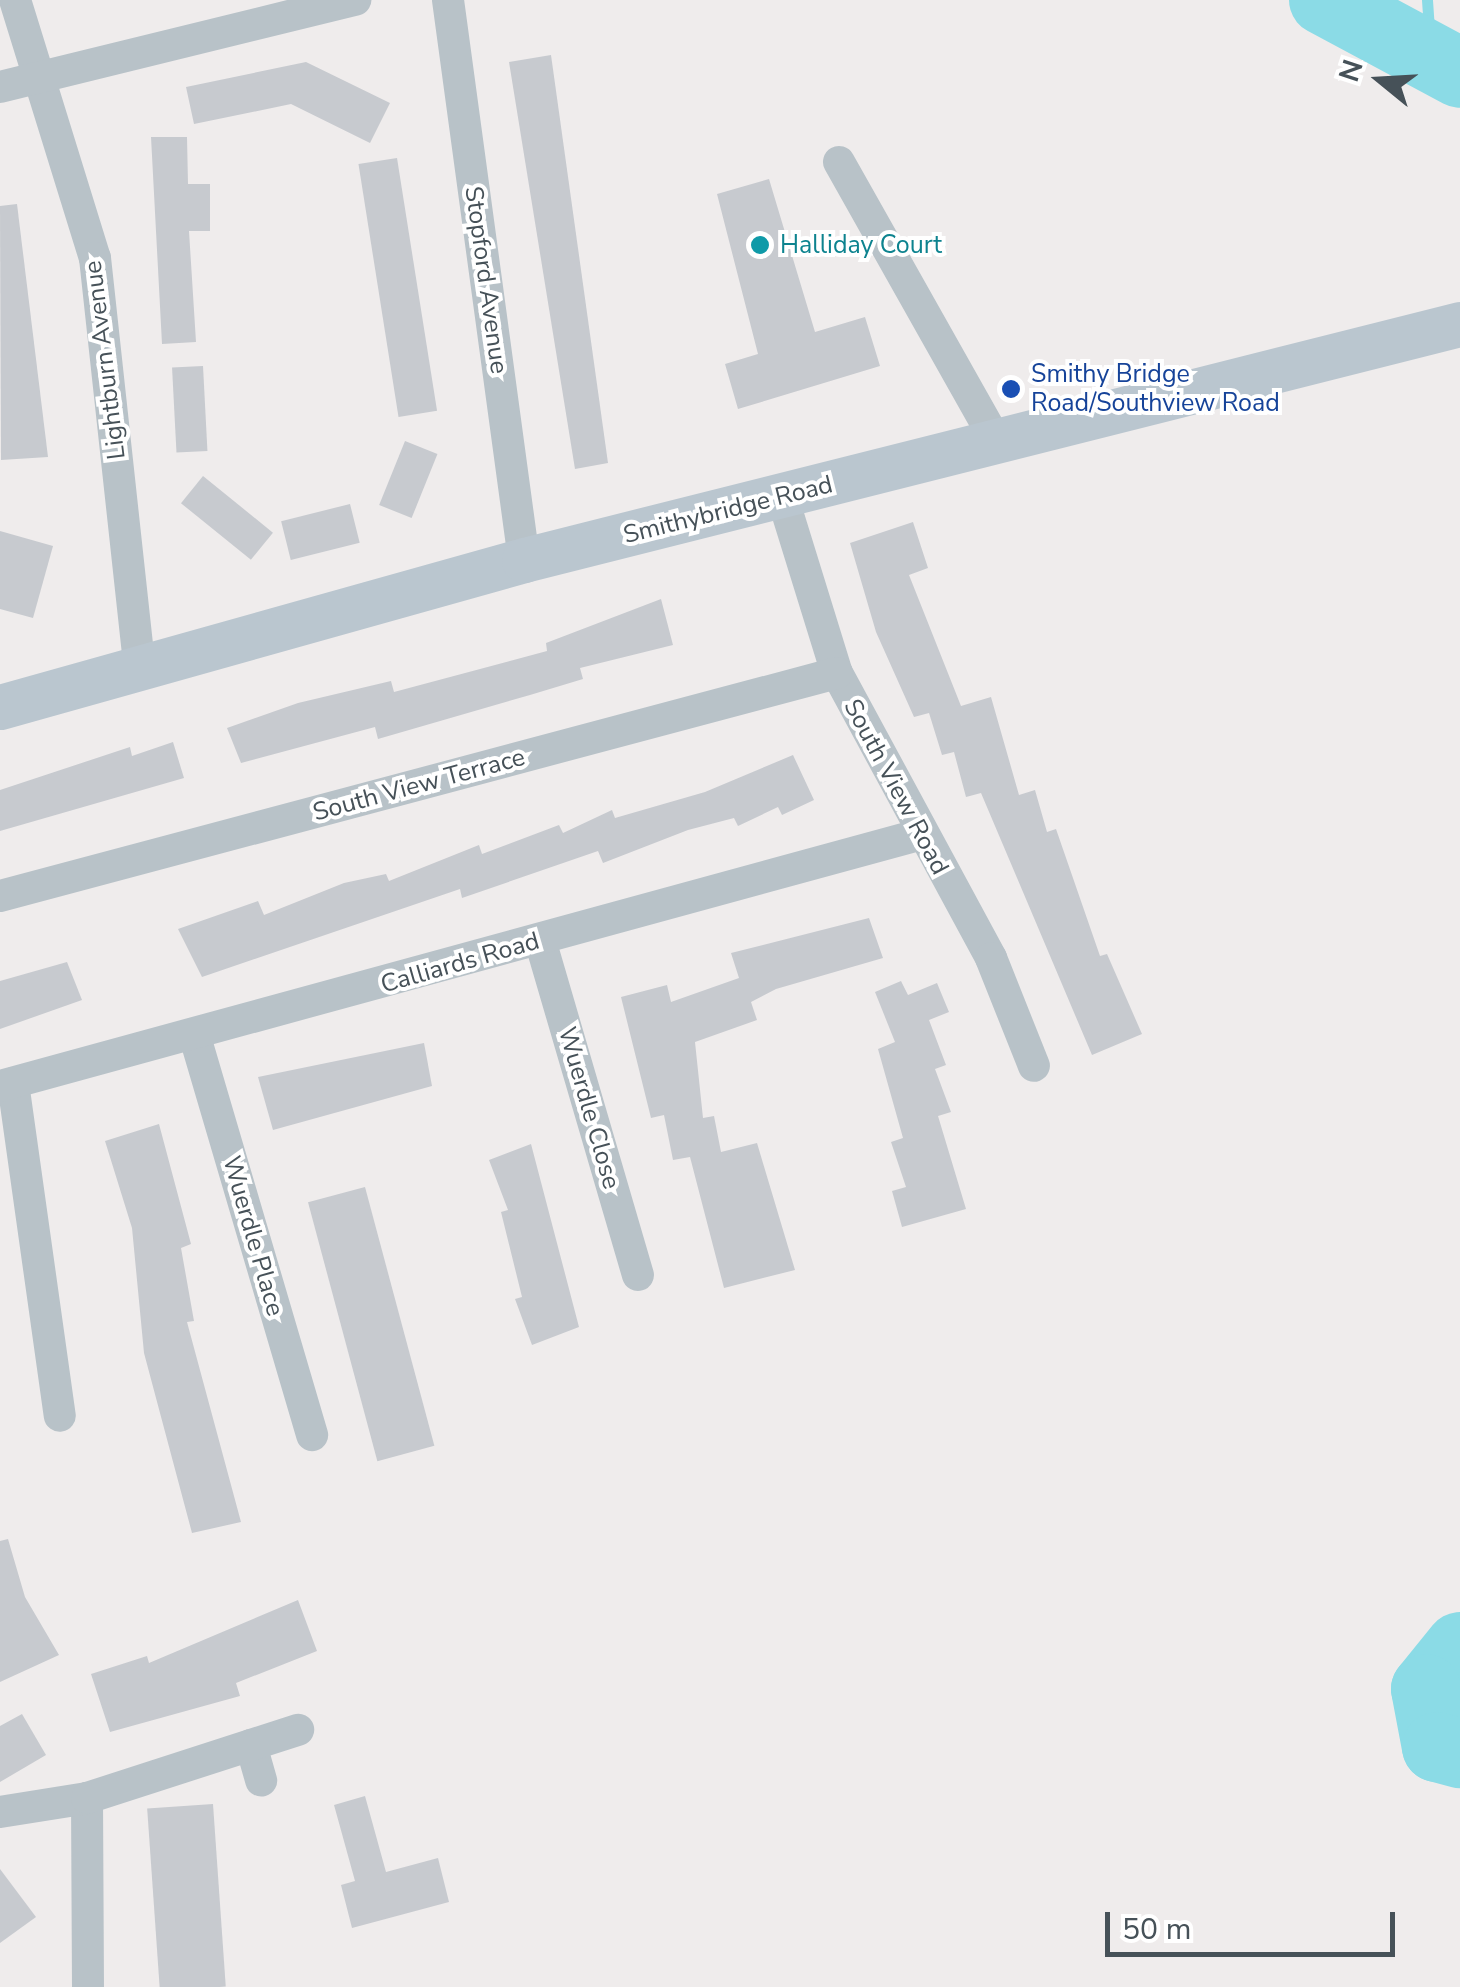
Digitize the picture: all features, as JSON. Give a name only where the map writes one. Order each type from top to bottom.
[{"type":"street","name":"Lightburn Avenue","points":[[16,0],[95,258],[140,671]]},
{"type":"street","points":[[0,87],[355,0]]},
{"type":"street","name":"Stopford Avenue","points":[[448,0],[524,560]]},
{"type":"street","points":[[839,162],[994,437]]},
{"type":"street","name":"Smithybridge Road","points":[[0,707],[140,671],[524,560],[783,498],[994,437],[1460,324]]},
{"type":"street","name":"South View Road","points":[[783,498],[837,674],[918,835],[992,958],[1034,1066]]},
{"type":"street","name":"South View Terrace","points":[[0,896],[837,674]]},
{"type":"street","name":"Calliards Road","points":[[7,1084],[194,1036],[918,835]]},
{"type":"street","name":"Wuerdle Close","points":[[540,940],[638,1275]]},
{"type":"street","name":"Wuerdle Place","points":[[194,1036],[312,1435]]},
{"type":"street","points":[[7,1084],[60,1416]]},
{"type":"street","points":[[0,1812],[87,1798],[298,1730]]},
{"type":"street","points":[[251,1745],[261,1781]]},
{"type":"street","points":[[87,1798],[88,1987]]},
{"type":"building","points":[[551,55],[608,463],[575,469],[509,62]]},
{"type":"building","points":[[306,62],[390,103],[370,143],[291,104],[194,124],[186,87]]},
{"type":"building","points":[[151,137],[187,137],[188,184],[210,184],[210,231],[189,231],[196,342],[162,344]]},
{"type":"building","points":[[397,158],[437,411],[399,417],[358,164]]},
{"type":"building","name":"Halliday Court","points":[[769,179],[815,332],[865,317],[880,366],[738,409],[725,364],[758,354],[717,194]]},
{"type":"building","points":[[17,204],[48,457],[1,460],[0,206]]},
{"type":"building","points":[[203,366],[207,451],[176,453],[172,368]]},
{"type":"building","points":[[405,441],[437,454],[412,518],[379,505]]},
{"type":"building","points":[[203,476],[273,533],[251,560],[181,503]]},
{"type":"building","points":[[350,504],[360,543],[291,560],[281,521]]},
{"type":"building","points":[[913,522],[928,568],[909,575],[961,706],[991,697],[1019,795],[1035,790],[1047,832],[1056,829],[1100,956],[1107,954],[1142,1034],[1092,1055],[981,793],[966,797],[954,752],[942,755],[929,713],[914,717],[876,632],[850,543]]},
{"type":"building","points":[[0,531],[53,546],[33,618],[0,609]]},
{"type":"building","points":[[661,599],[673,645],[580,668],[583,679],[530,695],[378,739],[375,727],[241,763],[227,728],[298,703],[391,681],[394,692],[547,651],[546,643]]},
{"type":"building","points":[[173,742],[184,778],[0,831],[0,790],[130,747],[132,756]]},
{"type":"building","points":[[793,755],[814,800],[782,815],[778,807],[738,826],[734,818],[688,830],[603,863],[598,851],[462,898],[460,889],[202,977],[178,929],[258,901],[264,915],[344,883],[386,874],[389,881],[479,845],[482,854],[559,825],[563,833],[612,810],[615,818],[705,792]]},
{"type":"building","points":[[869,918],[883,958],[776,989],[751,1002],[757,1020],[695,1042],[703,1118],[714,1116],[721,1152],[757,1143],[795,1270],[724,1288],[690,1157],[673,1160],[664,1115],[651,1118],[621,997],[667,985],[671,1002],[739,978],[731,953]]},
{"type":"building","points":[[67,962],[82,1000],[0,1029],[0,981]]},
{"type":"building","points":[[901,981],[908,995],[937,983],[949,1012],[929,1020],[946,1065],[935,1069],[951,1112],[938,1116],[966,1209],[902,1227],[892,1191],[906,1187],[891,1142],[903,1138],[878,1049],[895,1042],[875,992]]},
{"type":"building","points":[[424,1043],[432,1086],[273,1130],[258,1077]]},
{"type":"building","points":[[159,1124],[191,1244],[181,1248],[194,1321],[187,1322],[241,1522],[192,1533],[144,1353],[132,1228],[105,1141]]},
{"type":"building","points":[[531,1144],[579,1327],[532,1345],[515,1299],[522,1297],[501,1212],[508,1210],[489,1160]]},
{"type":"building","points":[[365,1187],[434,1446],[377,1461],[308,1202]]},
{"type":"building","points":[[8,1539],[25,1597],[59,1655],[0,1682],[0,1541]]},
{"type":"building","points":[[298,1600],[317,1651],[236,1683],[240,1696],[110,1732],[91,1674],[147,1656],[149,1663]]},
{"type":"building","points":[[22,1714],[46,1755],[0,1782],[0,1726]]},
{"type":"building","points":[[365,1796],[386,1872],[438,1858],[449,1902],[352,1928],[341,1885],[355,1881],[334,1805]]},
{"type":"building","points":[[213,1804],[226,1987],[160,1987],[147,1809]]},
{"type":"building","points":[[0,1869],[36,1917],[0,1943]]},
{"type":"waterway","points":[[1324,0],[1460,73]]},
{"type":"waterway","points":[[1427,0],[1431,58]]},
{"type":"waterway","points":[[1460,1647],[1426,1689],[1437,1747],[1460,1753]]},
{"type":"place","name":"Halliday Court","points":[[760,245]]},
{"type":"place","name":"Smithy Bridge Road/Southview Road","points":[[1011,389]]}]
